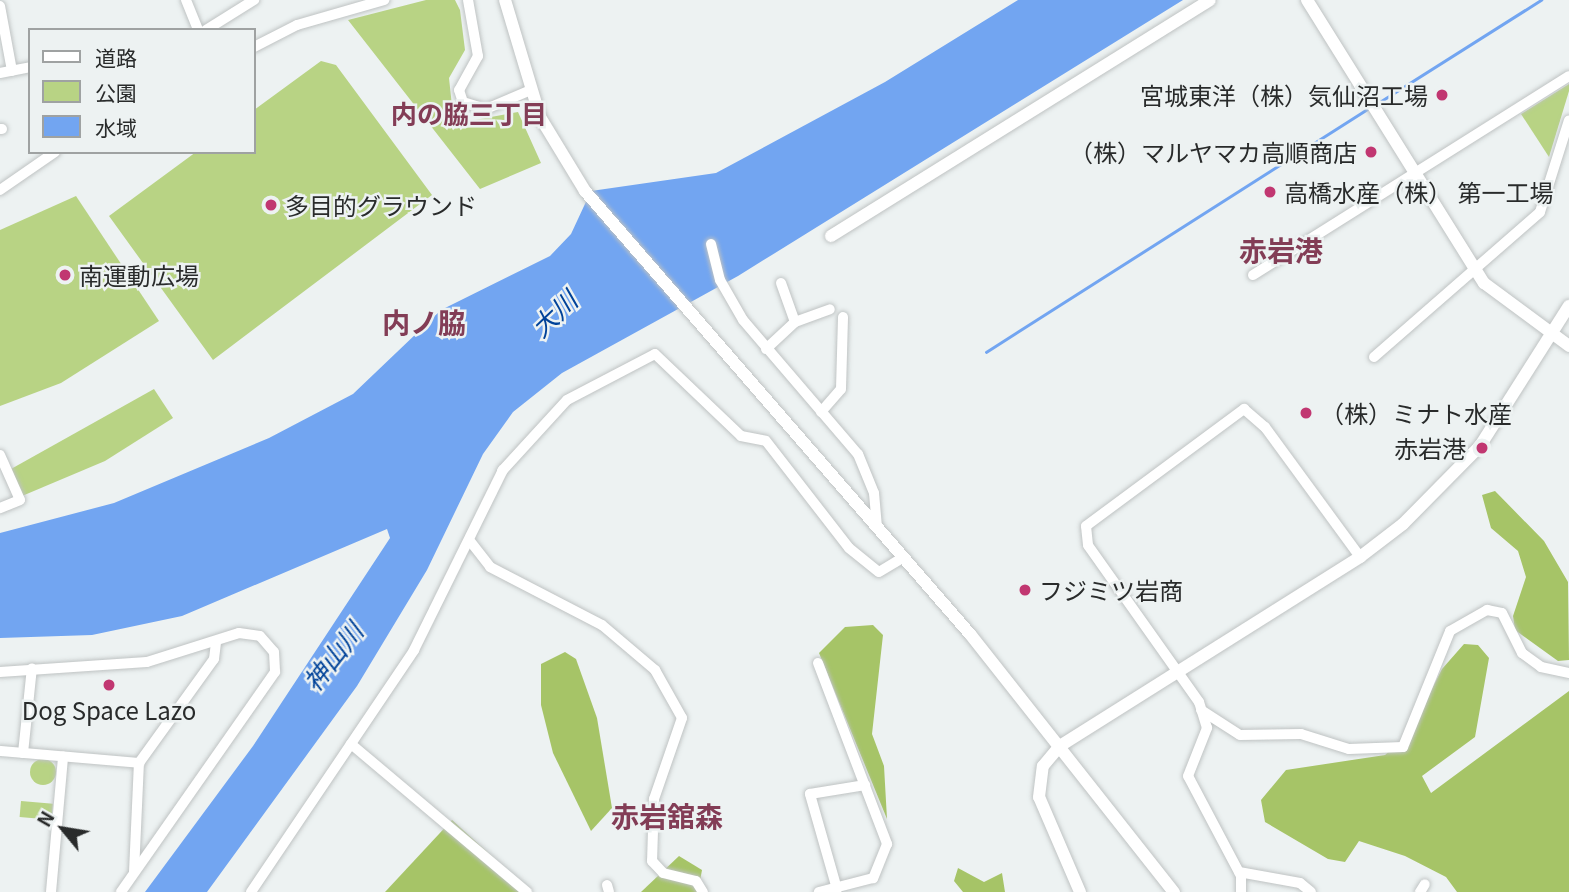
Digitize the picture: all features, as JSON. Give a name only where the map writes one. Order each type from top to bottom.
[{"type":"street","points":[[186,0],[197,28]]},
{"type":"street","points":[[209,28],[254,0]]},
{"type":"street","points":[[256,46],[297,25],[384,0]]},
{"type":"street","points":[[468,0],[478,56],[459,90],[463,102],[486,109],[531,90]]},
{"type":"street","points":[[505,0],[531,90],[576,179],[700,328],[877,529],[900,560],[970,634],[1174,892]]},
{"type":"street","points":[[831,236],[1210,0]]},
{"type":"street","points":[[1307,0],[1476,269],[1503,302],[1569,346]]},
{"type":"street","points":[[0,6],[12,71]]},
{"type":"street","points":[[0,73],[28,67]]},
{"type":"street","points":[[1253,275],[1569,76]]},
{"type":"street","points":[[1374,357],[1540,212],[1569,120]]},
{"type":"street","points":[[0,190],[52,154]]},
{"type":"street","points":[[711,244],[720,280],[766,349],[858,454],[874,493],[877,529]]},
{"type":"street","points":[[781,283],[795,322]]},
{"type":"street","points":[[1080,892],[1039,797],[1038,778],[1060,746],[1180,673],[1360,557],[1427,502],[1480,446],[1554,336],[1569,306]]},
{"type":"street","points":[[766,349],[795,322],[830,309]]},
{"type":"street","points":[[821,412],[841,389],[843,317]]},
{"type":"street","points":[[251,892],[414,650],[470,541],[502,470],[567,400],[654,354],[741,436],[765,442],[849,548],[879,572],[900,560]]},
{"type":"street","points":[[1241,892],[1239,872],[1188,776],[1207,728],[1201,710],[1180,673],[1083,535],[1100,513],[1237,412],[1253,413],[1360,557]]},
{"type":"street","points":[[0,455],[20,500],[0,508]]},
{"type":"street","points":[[470,541],[490,567],[602,625],[655,670],[681,718],[654,799],[652,861],[663,873],[696,881],[703,892]]},
{"type":"street","points":[[1201,710],[1240,735],[1301,734],[1349,750],[1403,747],[1450,631],[1487,610],[1502,613],[1522,653],[1541,667],[1569,673]]},
{"type":"street","points":[[0,672],[32,667],[97,669],[216,643],[239,633],[260,636],[274,652],[275,672],[121,892]]},
{"type":"street","points":[[134,873],[139,763],[215,659],[216,643]]},
{"type":"street","points":[[818,663],[887,844],[886,858],[873,878],[818,892]]},
{"type":"street","points":[[23,753],[32,667]]},
{"type":"street","points":[[351,744],[527,892]]},
{"type":"street","points":[[0,751],[139,763]]},
{"type":"street","points":[[51,892],[63,757]]},
{"type":"street","points":[[837,889],[810,794],[865,785]]},
{"type":"street","points":[[1239,872],[1300,883],[1311,892]]},
{"type":"green space","points":[[426,0],[455,0],[460,10],[465,50],[449,78],[452,106],[469,121],[518,112],[541,163],[480,189],[348,20]]},
{"type":"green space","name":"多目的グラウンド","points":[[321,61],[336,65],[432,195],[213,360],[109,216],[193,154],[256,154],[256,109]]},
{"type":"green space","points":[[1569,84],[1569,91],[1549,157],[1521,114]]},
{"type":"green space","name":"南運動広場","points":[[76,196],[159,321],[61,383],[0,406],[0,230]]},
{"type":"green space","points":[[154,389],[173,418],[105,461],[22,496],[11,469]]},
{"type":"green space","points":[[1495,491],[1544,541],[1568,582],[1569,660],[1558,661],[1515,630],[1513,616],[1526,577],[1518,551],[1491,528],[1482,495]]},
{"type":"green space","points":[[873,625],[883,635],[872,734],[884,766],[887,819],[819,653],[845,627]]},
{"type":"green space","points":[[1464,644],[1478,645],[1489,658],[1475,737],[1422,776],[1431,793],[1569,691],[1569,892],[1457,892],[1446,877],[1405,856],[1359,841],[1345,862],[1328,859],[1265,822],[1261,800],[1286,770],[1385,755],[1409,734],[1442,669]]},
{"type":"green space","points":[[565,652],[576,659],[597,718],[612,808],[591,831],[553,753],[541,705],[541,664]]},
{"type":"green space","points":[[43,759],[52,763],[56,772],[52,781],[43,785],[34,781],[30,772],[34,763]]},
{"type":"green space","points":[[21,801],[53,804],[51,820],[20,817]]},
{"type":"green space","points":[[452,820],[506,869],[524,892],[385,892]]},
{"type":"green space","points":[[679,856],[702,870],[698,892],[641,892]]},
{"type":"green space","points":[[958,868],[984,882],[1002,873],[1005,892],[963,892],[954,881]]},
{"type":"water","points":[[1018,0],[1183,0],[738,276],[562,373],[513,412],[483,454],[427,570],[357,686],[207,892],[145,892],[253,746],[390,538],[387,529],[182,616],[92,635],[0,638],[0,533],[114,503],[269,438],[353,394],[441,310],[550,256],[571,234],[591,191],[716,173],[885,82]]},
{"type":"waterway","points":[[1378,103],[1541,0]]},
{"type":"waterway","points":[[986,352],[1369,108]]},
{"type":"place","name":"宮城東洋（株）気仙沼工場","points":[[1442,95]]},
{"type":"place","name":"（株）マルヤマカ高順商店","points":[[1371,152]]},
{"type":"place","name":"高橋水産（株） 第一工場","points":[[1270,192]]},
{"type":"place","name":"多目的グラウンド","points":[[271,205]]},
{"type":"place","name":"南運動広場","points":[[65,275]]},
{"type":"place","name":"（株）ミナト水産","points":[[1306,413]]},
{"type":"place","name":"赤岩港","points":[[1482,448]]},
{"type":"place","name":"フジミツ岩商","points":[[1025,590]]},
{"type":"place","name":"Dog Space Lazo","points":[[109,685]]},
{"type":"district","name":"内の脇三丁目","points":[[469,113]]},
{"type":"district","name":"赤岩港","points":[[1281,249]]},
{"type":"district","name":"内ノ脇","points":[[424,321]]},
{"type":"district","name":"赤岩舘森","points":[[667,815]]},
{"type":"water label","name":"大川","points":[[553,313]]},
{"type":"water label","name":"神山川","points":[[332,656]]}]
